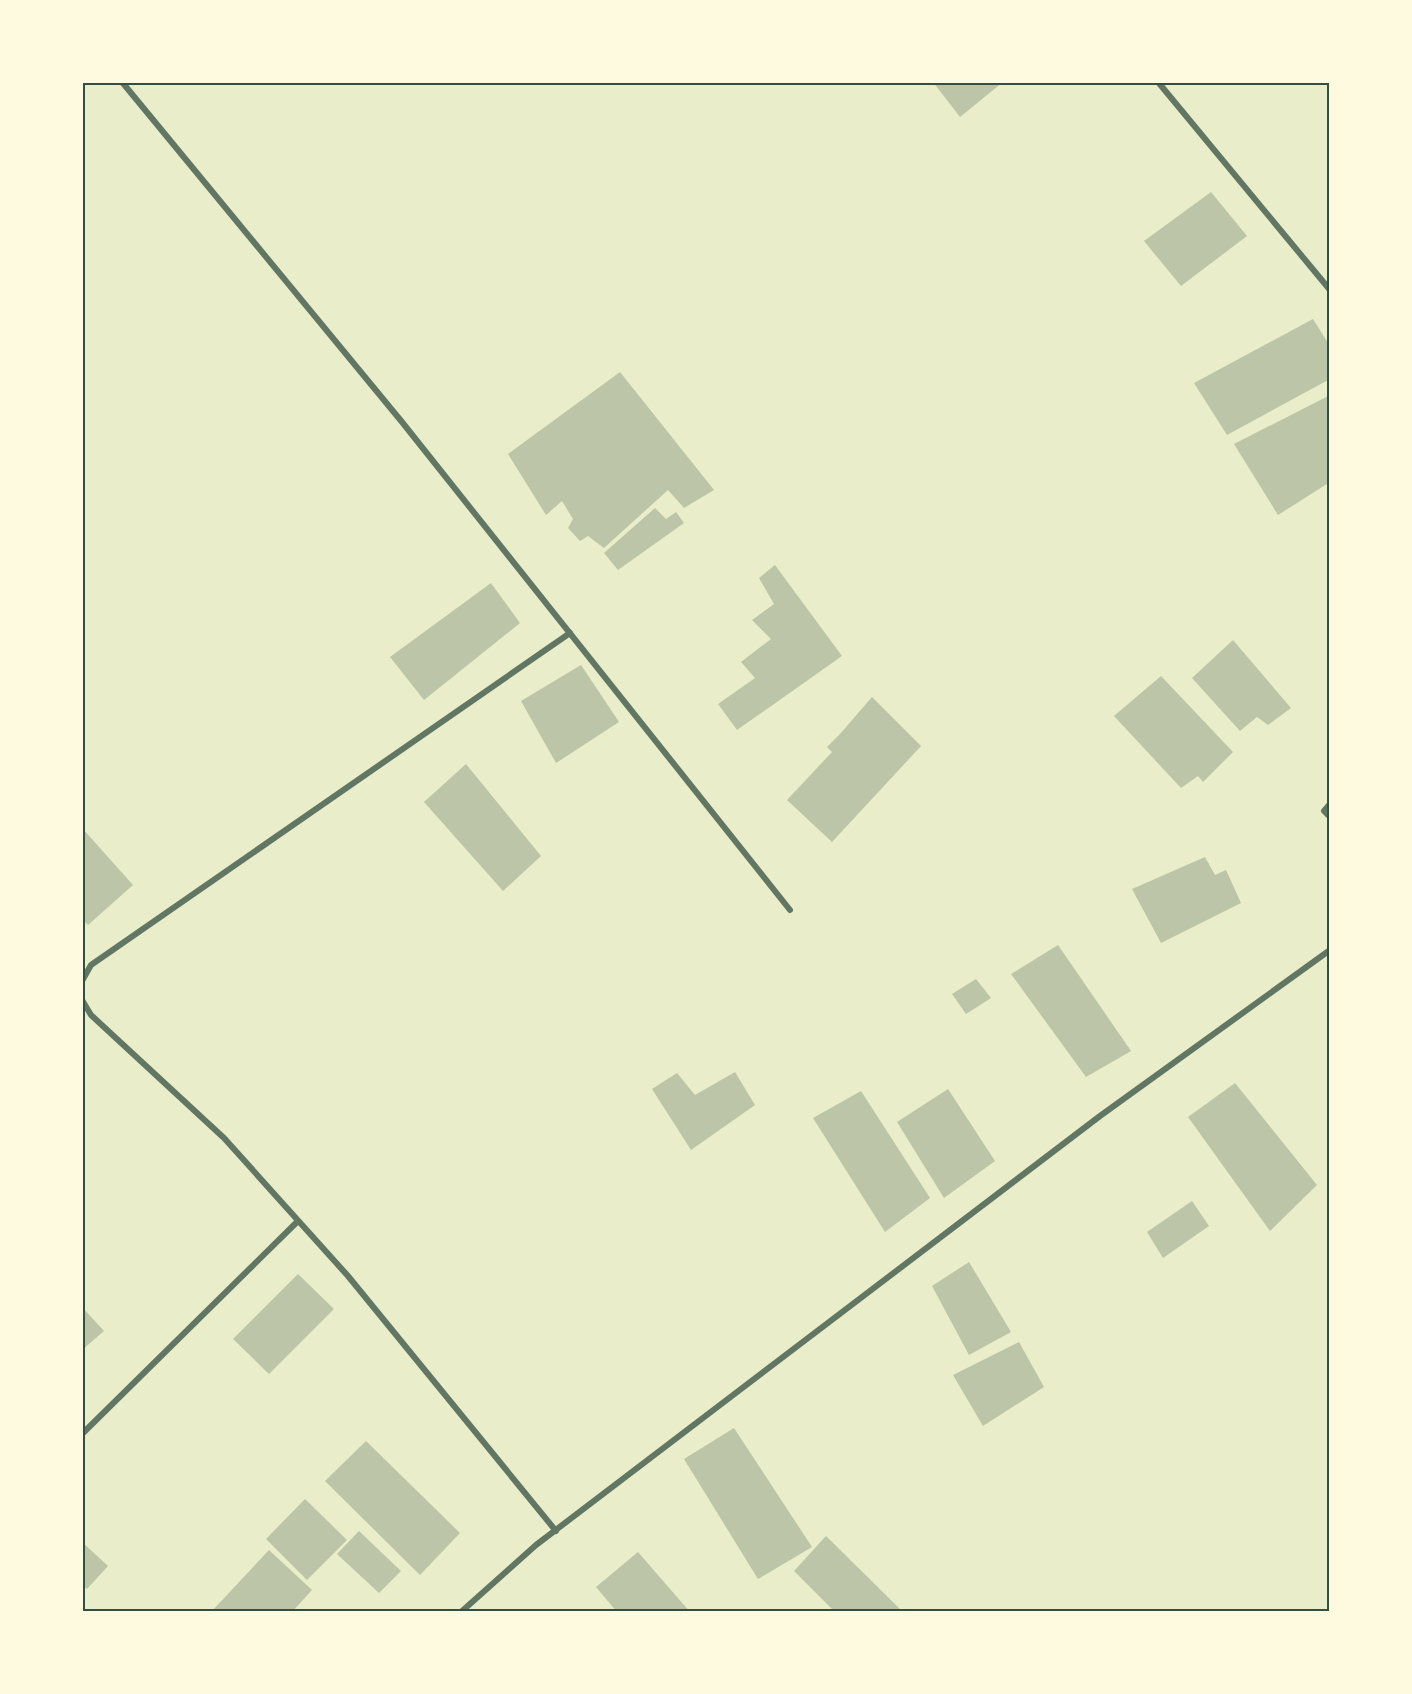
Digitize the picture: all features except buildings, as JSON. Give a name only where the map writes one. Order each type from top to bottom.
[{"type":"street","points":[[122,82],[402,422],[790,910]]},
{"type":"street","points":[[1158,82],[1329,290]]},
{"type":"street","points":[[82,981],[91,964],[570,633]]},
{"type":"street","points":[[1329,804],[1324,811],[1329,816]]},
{"type":"street","points":[[461,1611],[536,1545],[1100,1116],[1329,950]]},
{"type":"street","points":[[82,1000],[91,1015],[224,1138],[348,1276],[556,1531]]},
{"type":"street","points":[[82,1434],[298,1221]]}]
